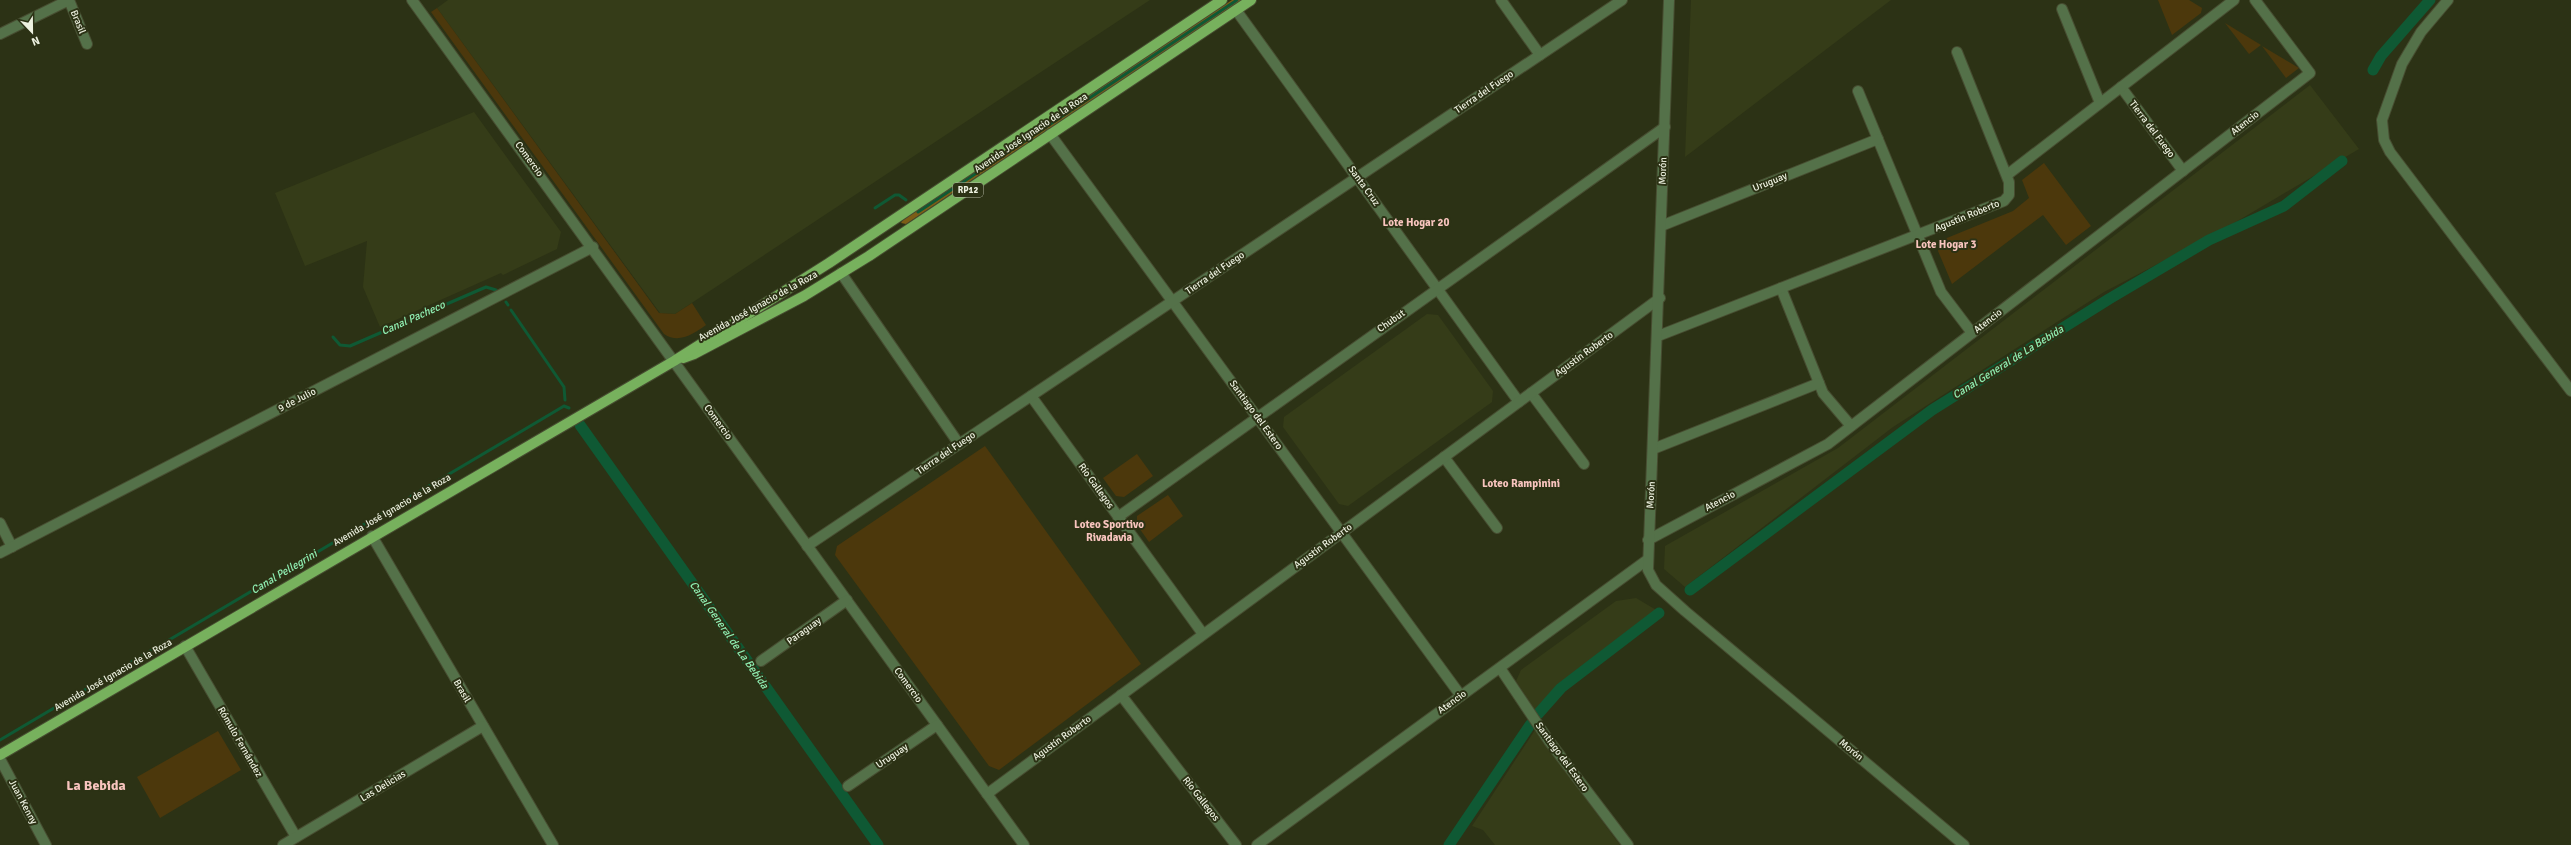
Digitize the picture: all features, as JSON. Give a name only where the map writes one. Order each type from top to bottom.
[{"type":"main road","name":"Avenida José Ignacio de la Roza","points":[[0,755],[372,536],[674,361],[823,267],[1222,0]]},
{"type":"main road","name":"Avenida José Ignacio de la Roza","points":[[674,361],[715,344],[804,296],[841,273],[1251,0]]},
{"type":"street","points":[[0,34],[69,0]]},
{"type":"street","name":"Brasil","points":[[69,0],[87,44]]},
{"type":"street","name":"Comercio","points":[[412,0],[1024,845]]},
{"type":"street","points":[[1501,0],[1540,55]]},
{"type":"street","name":"Tierra del Fuego","points":[[807,546],[1622,0]]},
{"type":"street","name":"Morón","points":[[1669,0],[1660,298],[1647,560],[1648,570],[1652,580],[1685,611],[1964,845]]},
{"type":"street","points":[[1957,52],[2007,175],[2234,0]]},
{"type":"street","name":"Atencio","points":[[1648,540],[1828,444],[2310,74],[2255,0]]},
{"type":"street","points":[[2448,0],[2420,32],[2402,64],[2382,120],[2384,140],[2390,152],[2571,391]]},
{"type":"street","points":[[2062,9],[2100,103]]},
{"type":"street","name":"Santa Cruz","points":[[1236,10],[1519,402]]},
{"type":"street","name":"Tierra del Fuego","points":[[2120,87],[2183,171]]},
{"type":"street","points":[[1858,91],[1941,292],[1972,333]]},
{"type":"street","name":"Chubut","points":[[1118,517],[1257,416],[1665,126]]},
{"type":"street","name":"Santiago del Estero","points":[[1050,134],[1461,696]]},
{"type":"street","name":"Uruguay","points":[[1661,226],[1878,139]]},
{"type":"street","name":"Agustín Roberto","points":[[1658,336],[1918,236],[2004,201],[2010,188],[2007,175]]},
{"type":"street","name":"9 de Julio","points":[[0,553],[593,248]]},
{"type":"street","points":[[841,273],[959,444]]},
{"type":"street","points":[[1781,288],[1823,393],[1851,426]]},
{"type":"street","name":"Agustín Roberto","points":[[987,794],[1660,298]]},
{"type":"street","points":[[1653,449],[1819,384]]},
{"type":"street","points":[[1531,393],[1584,464]]},
{"type":"street","name":"Río Gallegos","points":[[1031,396],[1203,634]]},
{"type":"street","points":[[1444,457],[1497,528]]},
{"type":"street","points":[[0,523],[12,547]]},
{"type":"street","name":"Brasil","points":[[372,536],[553,845]]},
{"type":"street","name":"Atencio","points":[[1257,845],[1647,560]]},
{"type":"street","name":"Paraguay","points":[[762,661],[847,600]]},
{"type":"street","name":"Rómulo Fernández","points":[[185,646],[296,837]]},
{"type":"street","name":"Santiago del Estero","points":[[1500,668],[1549,741],[1628,845]]},
{"type":"street","name":"Río Gallegos","points":[[1121,695],[1236,845]]},
{"type":"street","name":"Uruguay","points":[[848,786],[938,725]]},
{"type":"street","name":"Las Delicias","points":[[283,845],[483,726]]},
{"type":"street","name":"Juan Kenny","points":[[0,759],[46,845]]},
{"type":"shaded area","points":[[448,0],[1150,0],[675,314],[660,313],[437,8]]},
{"type":"shaded area","points":[[1232,0],[1242,0],[906,224],[901,223],[903,220]]},
{"type":"shaded area","points":[[1691,0],[1891,0],[1685,157]]},
{"type":"shaded area","points":[[2158,0],[2189,0],[2202,8],[2201,13],[2172,35]]},
{"type":"shaded area","points":[[437,8],[659,313],[675,314],[692,303],[706,325],[686,337],[675,338],[664,334],[431,12]]},
{"type":"shaded area","points":[[2225,23],[2261,45],[2249,54]]},
{"type":"shaded area","points":[[2262,46],[2299,68],[2286,78]]},
{"type":"shaded area","points":[[2310,85],[2359,149],[2219,232],[2104,292],[1893,427],[1685,587],[1664,569],[1665,546],[1838,448]]},
{"type":"shaded area","points":[[474,112],[561,232],[557,249],[503,275],[501,273],[380,327],[363,287],[367,241],[305,266],[275,193]]},
{"type":"shaded area","points":[[2044,163],[2091,226],[2066,245],[2043,215],[1952,284],[1938,251],[1942,240],[2013,211],[2029,198],[2022,180]]},
{"type":"shaded area","points":[[1427,314],[1438,315],[1493,391],[1492,402],[1348,506],[1339,504],[1283,427],[1284,417]]},
{"type":"shaded area","points":[[985,446],[1141,664],[999,770],[989,766],[835,555],[837,546]]},
{"type":"shaded area","points":[[1137,454],[1153,476],[1124,497],[1116,496],[1103,478]]},
{"type":"shaded area","points":[[1168,495],[1183,516],[1149,542],[1137,525],[1137,516]]},
{"type":"shaded area","points":[[1636,598],[1663,614],[1555,696],[1539,716],[1516,681],[1521,670],[1616,601]]},
{"type":"shaded area","points":[[1535,730],[1620,845],[1495,845],[1483,830],[1472,826]]},
{"type":"shaded area","points":[[218,731],[241,770],[160,818],[137,777]]},
{"type":"waterway","points":[[918,212],[1237,0]]},
{"type":"waterway","name":"Canal General de La Bebida","points":[[2373,70],[2381,56],[2430,0]]},
{"type":"waterway","name":"Canal General de La Bebida","points":[[1690,590],[1932,410],[2109,299],[2209,240],[2284,206],[2342,161]]},
{"type":"waterway","points":[[875,208],[895,195],[899,195],[906,200]]},
{"type":"waterway","name":"Canal Pacheco","points":[[333,337],[340,345],[350,346],[486,287],[496,290]]},
{"type":"waterway","name":"Canal Pacheco","points":[[511,310],[564,387],[565,400]]},
{"type":"waterway","name":"Canal Pellegrini","points":[[0,740],[564,406],[569,408]]},
{"type":"waterway","name":"Canal General de La Bebida","points":[[580,425],[878,845]]},
{"type":"waterway","name":"Canal General de La Bebida","points":[[1538,714],[1561,688],[1659,613]]},
{"type":"waterway","name":"Canal General de La Bebida","points":[[1449,845],[1530,725]]},
{"type":"district","name":"Lote Hogar 20","points":[[1416,222]]},
{"type":"district","name":"Lote Hogar 3","points":[[1946,244]]},
{"type":"district","name":"Loteo Rampinini","points":[[1521,483]]},
{"type":"district","name":"Loteo Sportivo Rivadavia","points":[[1109,530]]},
{"type":"district","name":"La Bebida","points":[[96,785]]}]
